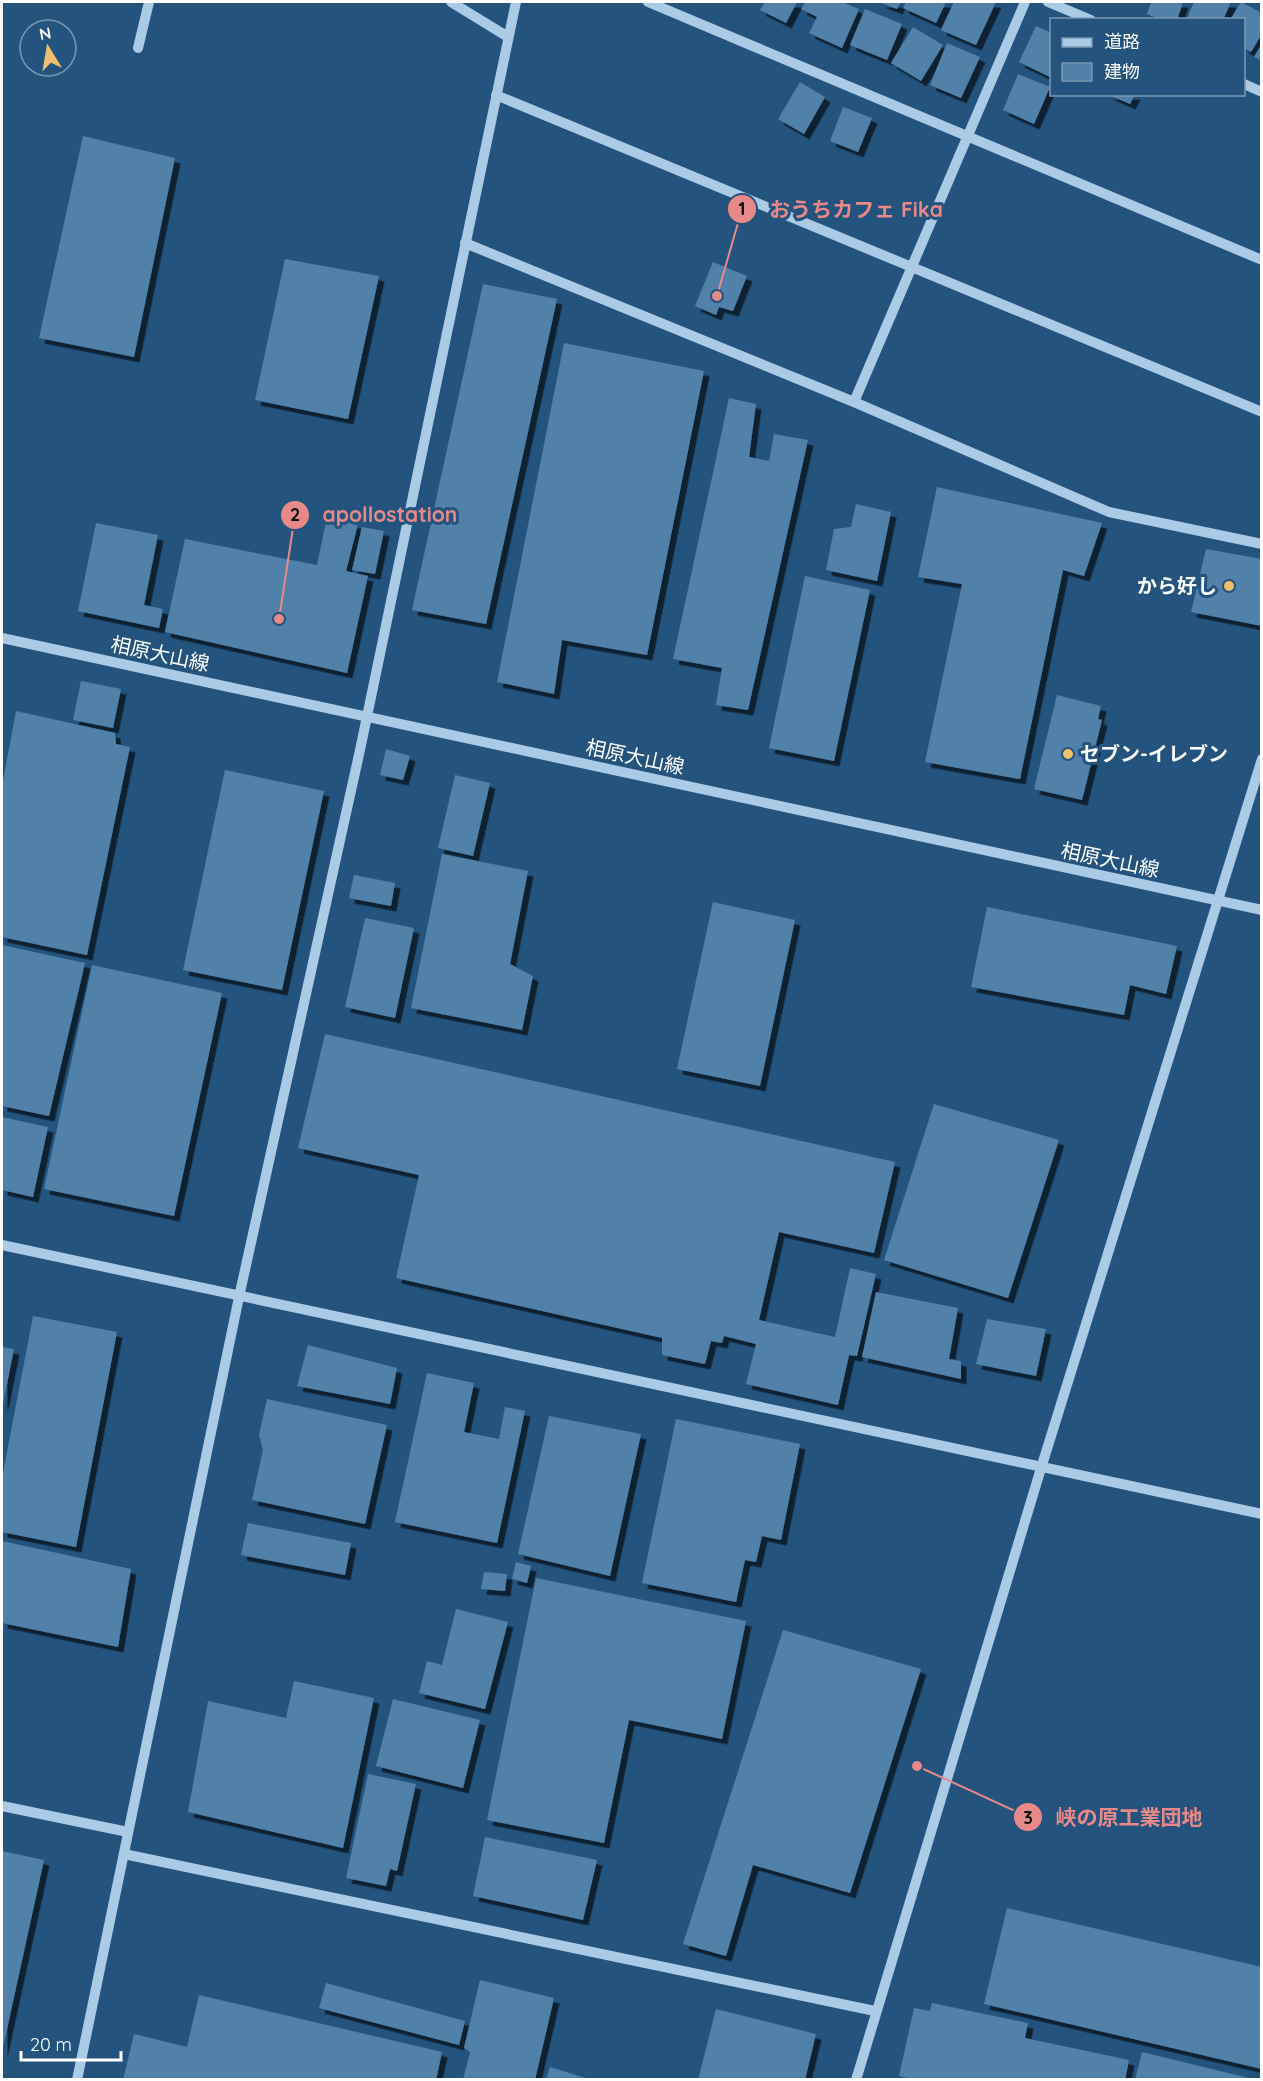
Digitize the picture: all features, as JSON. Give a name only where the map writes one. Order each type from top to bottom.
[{"type":"street","points":[[138,48],[148,2]]},
{"type":"street","points":[[451,2],[508,37]]},
{"type":"street","points":[[77,2079],[239,1297],[366,718],[516,2]]},
{"type":"street","points":[[648,2],[1262,260]]},
{"type":"street","points":[[854,402],[1025,2]]},
{"type":"street","points":[[1048,2],[1086,18]]},
{"type":"street","points":[[1245,84],[1262,92]]},
{"type":"street","points":[[496,95],[1262,412]]},
{"type":"street","points":[[465,243],[854,402],[1109,512],[1262,544]]},
{"type":"street","name":"相原大山線","points":[[2,638],[1262,910]]},
{"type":"street","points":[[856,2079],[1042,1465],[1262,759]]},
{"type":"street","points":[[2,1245],[239,1297],[1042,1465],[1262,1514]]},
{"type":"street","points":[[2,1806],[128,1832]]},
{"type":"street","points":[[124,1854],[875,2011]]},
{"type":"building","points":[[765,2],[797,2],[786,23],[760,10]]},
{"type":"building","points":[[805,2],[842,2],[859,9],[842,48],[809,33],[817,17],[801,9]]},
{"type":"building","points":[[879,2],[901,2],[897,9]]},
{"type":"building","points":[[906,2],[946,2],[936,23],[903,8]]},
{"type":"building","points":[[954,2],[996,2],[976,45],[941,30]]},
{"type":"building","points":[[1151,2],[1183,2],[1178,18],[1156,18],[1147,14]]},
{"type":"building","points":[[1194,2],[1231,2],[1224,18],[1187,18]]},
{"type":"building","points":[[1241,2],[1262,13],[1262,34],[1251,52],[1245,49],[1245,18],[1231,18]]},
{"type":"building","points":[[865,9],[902,24],[887,60],[850,45]]},
{"type":"building","points":[[1036,26],[1050,32],[1050,77],[1019,62]]},
{"type":"building","points":[[913,27],[943,45],[921,81],[891,63]]},
{"type":"building","points":[[947,43],[980,57],[961,98],[930,85]]},
{"type":"building","points":[[1262,43],[1262,61],[1254,57]]},
{"type":"building","points":[[1018,74],[1050,87],[1034,124],[1003,110]]},
{"type":"building","points":[[800,82],[825,97],[804,134],[778,119]]},
{"type":"building","points":[[1112,96],[1134,96],[1130,104]]},
{"type":"building","points":[[843,107],[872,118],[858,152],[830,141]]},
{"type":"building","points":[[83,136],[175,158],[134,357],[39,338]]},
{"type":"building","points":[[285,259],[379,276],[348,419],[255,400]]},
{"type":"building","points":[[713,262],[747,276],[733,311],[719,307],[716,315],[695,306]]},
{"type":"building","points":[[483,284],[557,299],[486,624],[412,610]]},
{"type":"building","points":[[564,343],[704,371],[647,655],[562,640],[554,694],[497,682]]},
{"type":"building","points":[[729,398],[756,404],[749,457],[769,461],[774,434],[808,440],[748,710],[716,705],[722,668],[673,659]]},
{"type":"building","points":[[937,487],[1102,523],[1084,576],[1063,570],[1020,779],[925,762],[962,584],[918,577]]},
{"type":"building","points":[[856,504],[891,512],[877,581],[826,570],[834,529],[851,527]]},
{"type":"building","points":[[327,517],[358,524],[346,571],[368,576],[347,673],[165,632],[185,539],[317,565]]},
{"type":"building","points":[[96,523],[158,535],[144,605],[163,609],[159,628],[78,611]]},
{"type":"building","points":[[362,527],[384,531],[375,574],[352,570]]},
{"type":"building","name":"から好し","points":[[1206,549],[1262,559],[1262,626],[1191,612]]},
{"type":"building","points":[[805,576],[870,590],[834,761],[769,748]]},
{"type":"building","points":[[81,681],[121,689],[113,728],[73,720]]},
{"type":"building","name":"セブン-イレブン","points":[[1057,695],[1101,706],[1098,719],[1102,720],[1082,800],[1034,789]]},
{"type":"building","points":[[16,711],[115,733],[116,744],[130,747],[87,955],[2,937],[2,786]]},
{"type":"building","points":[[386,749],[410,756],[403,780],[380,775]]},
{"type":"building","points":[[225,770],[324,791],[282,990],[183,970]]},
{"type":"building","points":[[455,775],[490,783],[473,856],[438,848]]},
{"type":"building","points":[[442,854],[528,871],[510,964],[533,976],[522,1030],[411,1008]]},
{"type":"building","points":[[354,875],[395,883],[391,906],[349,898]]},
{"type":"building","points":[[713,902],[795,920],[760,1086],[677,1069]]},
{"type":"building","points":[[987,907],[1177,946],[1166,994],[1130,985],[1124,1015],[971,987]]},
{"type":"building","points":[[365,918],[414,928],[395,1018],[345,1007]]},
{"type":"building","points":[[2,945],[85,963],[49,1116],[2,1106]]},
{"type":"building","points":[[92,965],[222,993],[174,1216],[44,1189]]},
{"type":"building","points":[[325,1034],[895,1162],[874,1253],[779,1232],[759,1320],[835,1337],[850,1268],[876,1274],[857,1356],[849,1355],[838,1405],[746,1384],[756,1344],[724,1336],[722,1343],[711,1341],[705,1364],[662,1355],[662,1338],[396,1278],[419,1175],[298,1148]]},
{"type":"building","points":[[934,1104],[1059,1140],[1008,1298],[884,1260]]},
{"type":"building","points":[[2,1117],[48,1127],[33,1197],[2,1190]]},
{"type":"building","points":[[876,1292],[958,1308],[949,1359],[961,1361],[961,1379],[862,1357]]},
{"type":"building","points":[[33,1316],[117,1332],[76,1547],[2,1532],[2,1478]]},
{"type":"building","points":[[987,1319],[1046,1329],[1036,1376],[976,1364]]},
{"type":"building","points":[[308,1345],[397,1368],[390,1404],[297,1386]]},
{"type":"building","points":[[2,1347],[14,1349],[3,1404],[2,1404]]},
{"type":"building","points":[[427,1373],[474,1383],[464,1432],[499,1439],[505,1407],[525,1411],[497,1543],[395,1522]]},
{"type":"building","points":[[267,1399],[387,1425],[365,1524],[252,1500],[263,1450],[259,1435]]},
{"type":"building","points":[[549,1416],[641,1434],[610,1576],[518,1554]]},
{"type":"building","points":[[676,1419],[800,1444],[781,1540],[762,1536],[756,1562],[745,1560],[736,1602],[642,1583]]},
{"type":"building","points":[[248,1523],[351,1543],[345,1575],[241,1555]]},
{"type":"building","points":[[2,1541],[131,1569],[118,1647],[2,1623]]},
{"type":"building","points":[[516,1562],[531,1566],[527,1583],[512,1579]]},
{"type":"building","points":[[484,1572],[507,1574],[505,1591],[481,1589]]},
{"type":"building","points":[[536,1578],[746,1621],[722,1739],[629,1720],[604,1843],[487,1820]]},
{"type":"building","points":[[456,1609],[508,1622],[485,1709],[419,1693],[427,1661],[442,1665]]},
{"type":"building","points":[[783,1630],[921,1669],[850,1893],[753,1865],[726,1956],[683,1944]]},
{"type":"building","points":[[294,1681],[374,1698],[343,1848],[188,1812],[208,1701],[286,1718]]},
{"type":"building","points":[[393,1699],[480,1720],[463,1788],[376,1766]]},
{"type":"building","points":[[368,1774],[416,1784],[397,1871],[390,1869],[386,1886],[346,1878]]},
{"type":"building","points":[[485,1837],[597,1860],[583,1920],[473,1896]]},
{"type":"building","points":[[2,1851],[44,1860],[2,2052]]},
{"type":"building","points":[[1007,1908],[1262,1967],[1262,2069],[984,2004]]},
{"type":"building","points":[[480,1980],[554,1998],[535,2080],[463,2080],[470,2052],[464,2048]]},
{"type":"building","points":[[326,1983],[465,2021],[459,2045],[319,2008]]},
{"type":"building","points":[[199,1995],[442,2052],[436,2080],[123,2080],[134,2034],[187,2047]]},
{"type":"building","points":[[932,2003],[1028,2023],[1025,2038],[1129,2060],[1125,2080],[916,2080],[899,2076],[914,2008],[930,2011]]},
{"type":"building","points":[[716,2009],[816,2034],[805,2080],[698,2080]]},
{"type":"building","points":[[1142,2052],[1253,2079],[1253,2080],[1135,2080]]},
{"type":"building","points":[[550,2067],[589,2079],[546,2080]]},
{"type":"place","name":"おうちカフェ Fika","points":[[717,296]]},
{"type":"place","name":"から好し","points":[[1229,586]]},
{"type":"place","name":"apollostation","points":[[279,619]]},
{"type":"place","name":"セブン-イレブン","points":[[1068,754]]},
{"type":"place","name":"峡の原工業団地","points":[[917,1766]]}]
